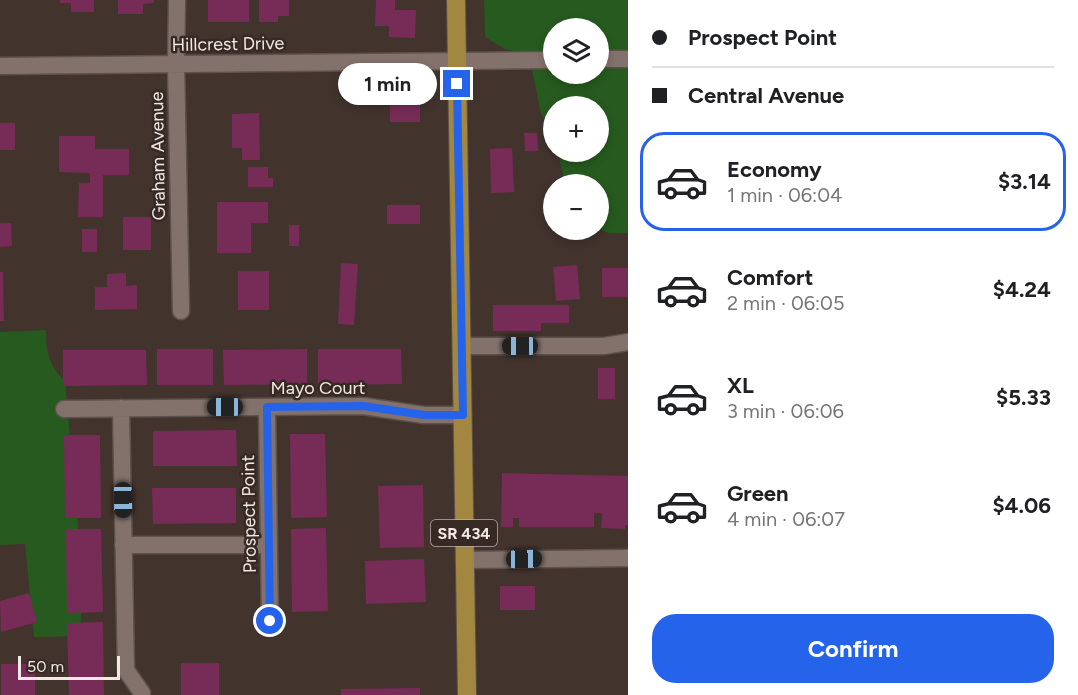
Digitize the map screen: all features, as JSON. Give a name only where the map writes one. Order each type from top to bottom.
[{"type":"main road","name":"SR 434","points":[[456,0],[467,695]]},
{"type":"street","name":"Graham Avenue","points":[[177,0],[176,64],[181,311]]},
{"type":"street","points":[[609,59],[628,59]]},
{"type":"street","name":"Hillcrest Drive","points":[[0,66],[543,60]]},
{"type":"street","points":[[462,346],[604,345],[628,342]]},
{"type":"street","name":"Mayo Court","points":[[64,409],[363,406],[424,415],[463,424]]},
{"type":"street","name":"Prospect Point","points":[[267,407],[270,621]]},
{"type":"street","points":[[121,408],[126,670],[142,693]]},
{"type":"street","points":[[123,545],[269,545]]},
{"type":"street","points":[[464,560],[628,558]]},
{"type":"green space","points":[[484,0],[628,0],[628,233],[609,233],[609,174],[563,174],[560,162],[609,162],[609,96],[543,96],[543,118],[529,54],[505,49],[485,37]]},
{"type":"green space","points":[[46,330],[50,358],[55,370],[65,381],[83,583],[80,636],[34,637],[25,544],[0,545],[0,332]]},
{"type":"building","points":[[60,0],[94,0],[94,12],[71,12],[71,3],[60,3]]},
{"type":"building","points":[[118,0],[154,0],[154,3],[143,4],[143,14],[118,14]]},
{"type":"building","points":[[208,0],[249,0],[249,22],[208,22]]},
{"type":"building","points":[[259,0],[289,0],[289,16],[278,16],[278,22],[259,22]]},
{"type":"building","points":[[376,0],[395,0],[395,10],[416,10],[415,38],[389,37],[389,26],[375,26]]},
{"type":"building","points":[[390,101],[420,101],[420,122],[390,122]]},
{"type":"building","points":[[259,113],[260,160],[242,160],[242,148],[232,148],[232,114]]},
{"type":"building","points":[[0,123],[15,123],[15,150],[0,150]]},
{"type":"building","points":[[524,133],[537,133],[538,151],[525,151]]},
{"type":"building","points":[[59,136],[95,136],[95,149],[129,149],[129,175],[103,175],[103,217],[78,217],[79,183],[90,183],[90,173],[59,172]]},
{"type":"building","points":[[512,148],[514,192],[491,193],[490,149]]},
{"type":"building","points":[[248,167],[268,167],[268,178],[273,178],[273,187],[248,187]]},
{"type":"building","points":[[217,202],[268,202],[268,223],[251,223],[251,253],[217,253]]},
{"type":"building","points":[[387,205],[420,205],[420,224],[387,224]]},
{"type":"building","points":[[123,217],[151,217],[151,250],[123,250]]},
{"type":"building","points":[[0,223],[11,223],[12,246],[0,247]]},
{"type":"building","points":[[289,225],[299,225],[299,246],[289,246]]},
{"type":"building","points":[[82,229],[97,229],[97,252],[82,252]]},
{"type":"building","points":[[341,263],[358,264],[354,325],[338,324]]},
{"type":"building","points":[[577,265],[580,299],[556,301],[553,267]]},
{"type":"building","points":[[602,268],[628,268],[628,297],[602,297]]},
{"type":"building","points":[[238,271],[269,271],[269,310],[238,310]]},
{"type":"building","points":[[0,272],[3,272],[4,321],[0,321]]},
{"type":"building","points":[[126,273],[126,286],[137,285],[137,309],[95,310],[95,287],[107,287],[107,274]]},
{"type":"building","points":[[493,305],[569,305],[569,323],[541,323],[541,331],[493,331]]},
{"type":"building","points":[[157,349],[213,349],[213,385],[157,385]]},
{"type":"building","points":[[307,349],[307,384],[224,385],[223,350]]},
{"type":"building","points":[[318,349],[401,349],[402,384],[318,385]]},
{"type":"building","points":[[63,350],[146,350],[147,385],[63,386]]},
{"type":"building","points":[[598,368],[615,368],[615,399],[598,399]]},
{"type":"building","points":[[236,430],[237,466],[153,466],[153,431]]},
{"type":"building","points":[[290,434],[325,434],[327,517],[291,518]]},
{"type":"building","points":[[64,435],[100,435],[101,518],[65,518]]},
{"type":"building","points":[[502,473],[628,476],[628,525],[625,525],[625,529],[601,528],[602,513],[594,513],[594,527],[519,527],[519,518],[513,518],[513,527],[501,527]]},
{"type":"building","points":[[423,485],[424,547],[380,548],[378,486]]},
{"type":"building","points":[[152,488],[236,488],[236,523],[153,524]]},
{"type":"building","points":[[326,528],[328,611],[292,612],[291,529]]},
{"type":"building","points":[[66,529],[101,529],[103,612],[67,613]]},
{"type":"building","points":[[424,559],[426,602],[366,604],[365,561]]},
{"type":"building","points":[[500,586],[535,586],[535,610],[500,610]]},
{"type":"building","points":[[29,593],[37,622],[1,632],[0,601]]},
{"type":"building","points":[[103,622],[104,695],[69,695],[67,623]]},
{"type":"building","points":[[181,663],[219,663],[219,695],[181,695]]},
{"type":"building","points":[[1,664],[35,664],[35,695],[1,695]]},
{"type":"building","points":[[420,688],[420,695],[341,695],[341,689]]},
{"type":"route","points":[[270,621],[267,407],[363,406],[424,415],[463,415],[457,84]]}]
